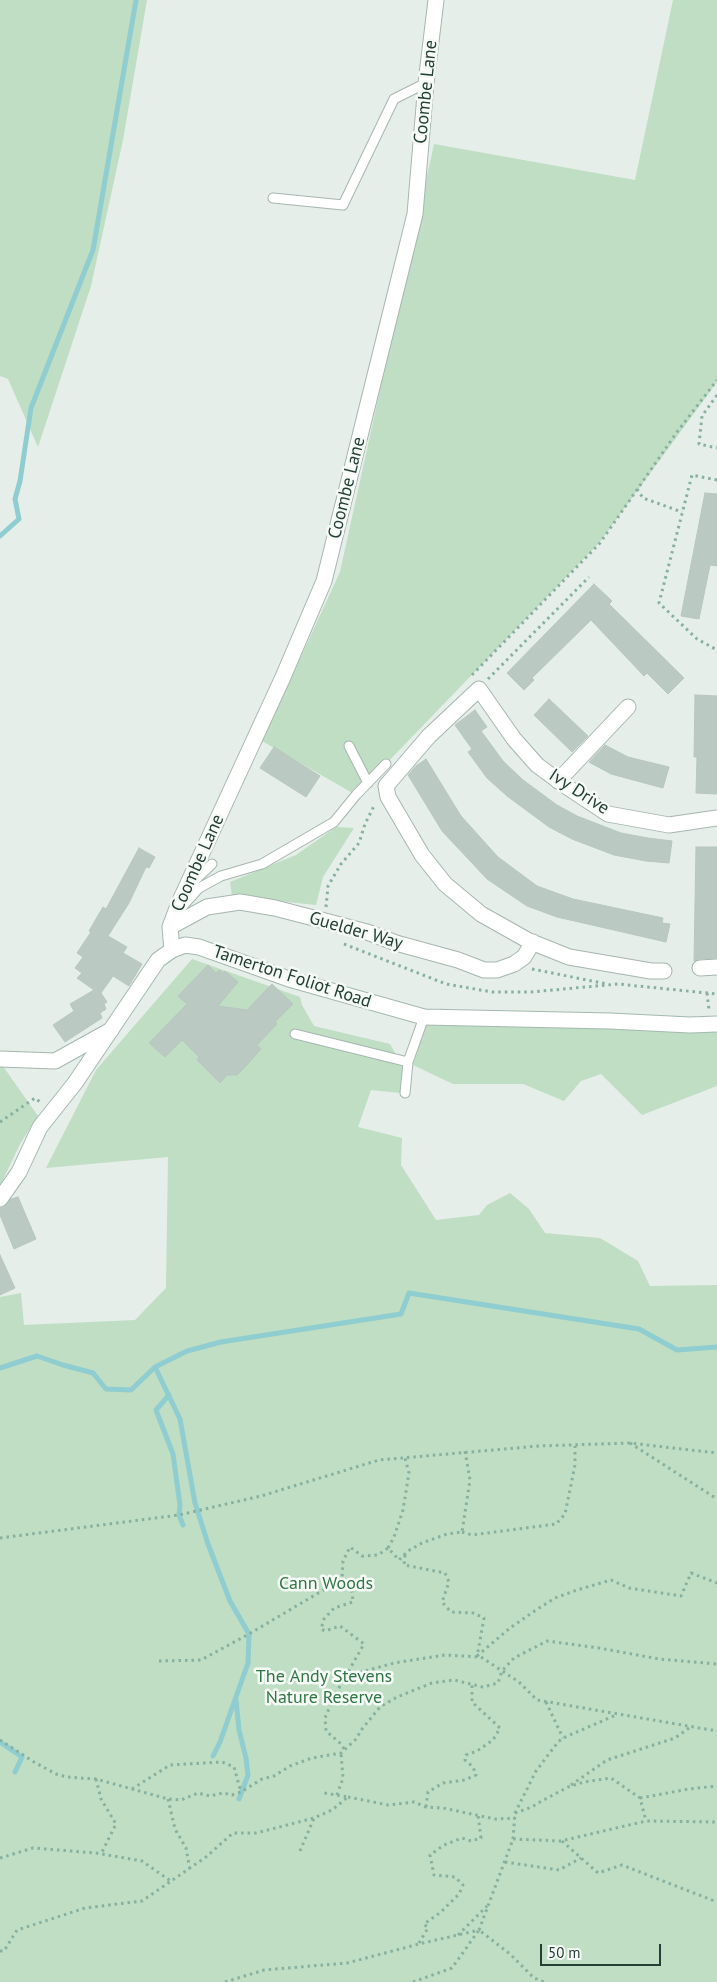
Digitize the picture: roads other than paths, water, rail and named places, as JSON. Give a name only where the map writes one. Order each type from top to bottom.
[{"type":"street","name":"Coombe Lane","points":[[172,950],[172,921],[185,889],[284,676],[324,581],[415,214],[426,83],[436,0]]},
{"type":"street","name":"Ivy Drive","points":[[533,942],[481,914],[445,884],[422,855],[397,814],[387,788],[475,683],[514,739],[537,764],[558,781],[608,814],[669,825],[717,818]]},
{"type":"street","points":[[558,781],[628,707]]},
{"type":"street","name":"Guelder Way","points":[[172,921],[207,907],[240,902],[275,908],[367,932],[484,970],[505,968],[521,959],[533,942]]},
{"type":"street","points":[[533,942],[569,957],[651,971],[664,971]]},
{"type":"street","name":"Tamerton Foliot Road","points":[[172,950],[185,945],[199,947],[289,979],[424,1017],[610,1021],[690,1025],[717,1024]]},
{"type":"street","points":[[0,1199],[19,1172],[40,1127],[74,1083],[158,960],[172,950]]},
{"type":"street","points":[[700,968],[717,967]]},
{"type":"street","points":[[0,1059],[55,1061],[111,1030]]},
{"type":"lane","points":[[273,198],[343,205],[394,99],[426,83]]},
{"type":"lane","points":[[349,746],[368,782]]},
{"type":"lane","points":[[172,921],[199,888],[221,876],[262,864],[334,822],[386,764]]},
{"type":"lane","points":[[185,889],[212,864]]},
{"type":"lane","points":[[405,1093],[408,1062],[424,1017]]},
{"type":"lane","points":[[295,1034],[408,1062]]},
{"type":"waterway","points":[[0,536],[19,519],[15,499],[20,481],[31,408],[93,250],[136,0]]},
{"type":"waterway","points":[[0,1368],[37,1356],[93,1373],[106,1389],[131,1390],[155,1367],[187,1351],[221,1342],[401,1314],[409,1293],[639,1329],[677,1350],[717,1347]]},
{"type":"waterway","points":[[155,1367],[180,1419],[195,1503],[208,1544],[230,1601],[249,1634],[248,1663],[220,1742],[213,1756]]},
{"type":"waterway","points":[[169,1395],[156,1410],[173,1454],[180,1505],[179,1515],[183,1525]]},
{"type":"waterway","points":[[236,1700],[239,1730],[248,1775],[239,1799]]},
{"type":"waterway","points":[[0,1742],[22,1757],[15,1772]]},
{"type":"park label","name":"Cann Woods","points":[[326,1584]]},
{"type":"park label","name":"The Andy Stevens Nature Reserve","points":[[324,1687]]}]
